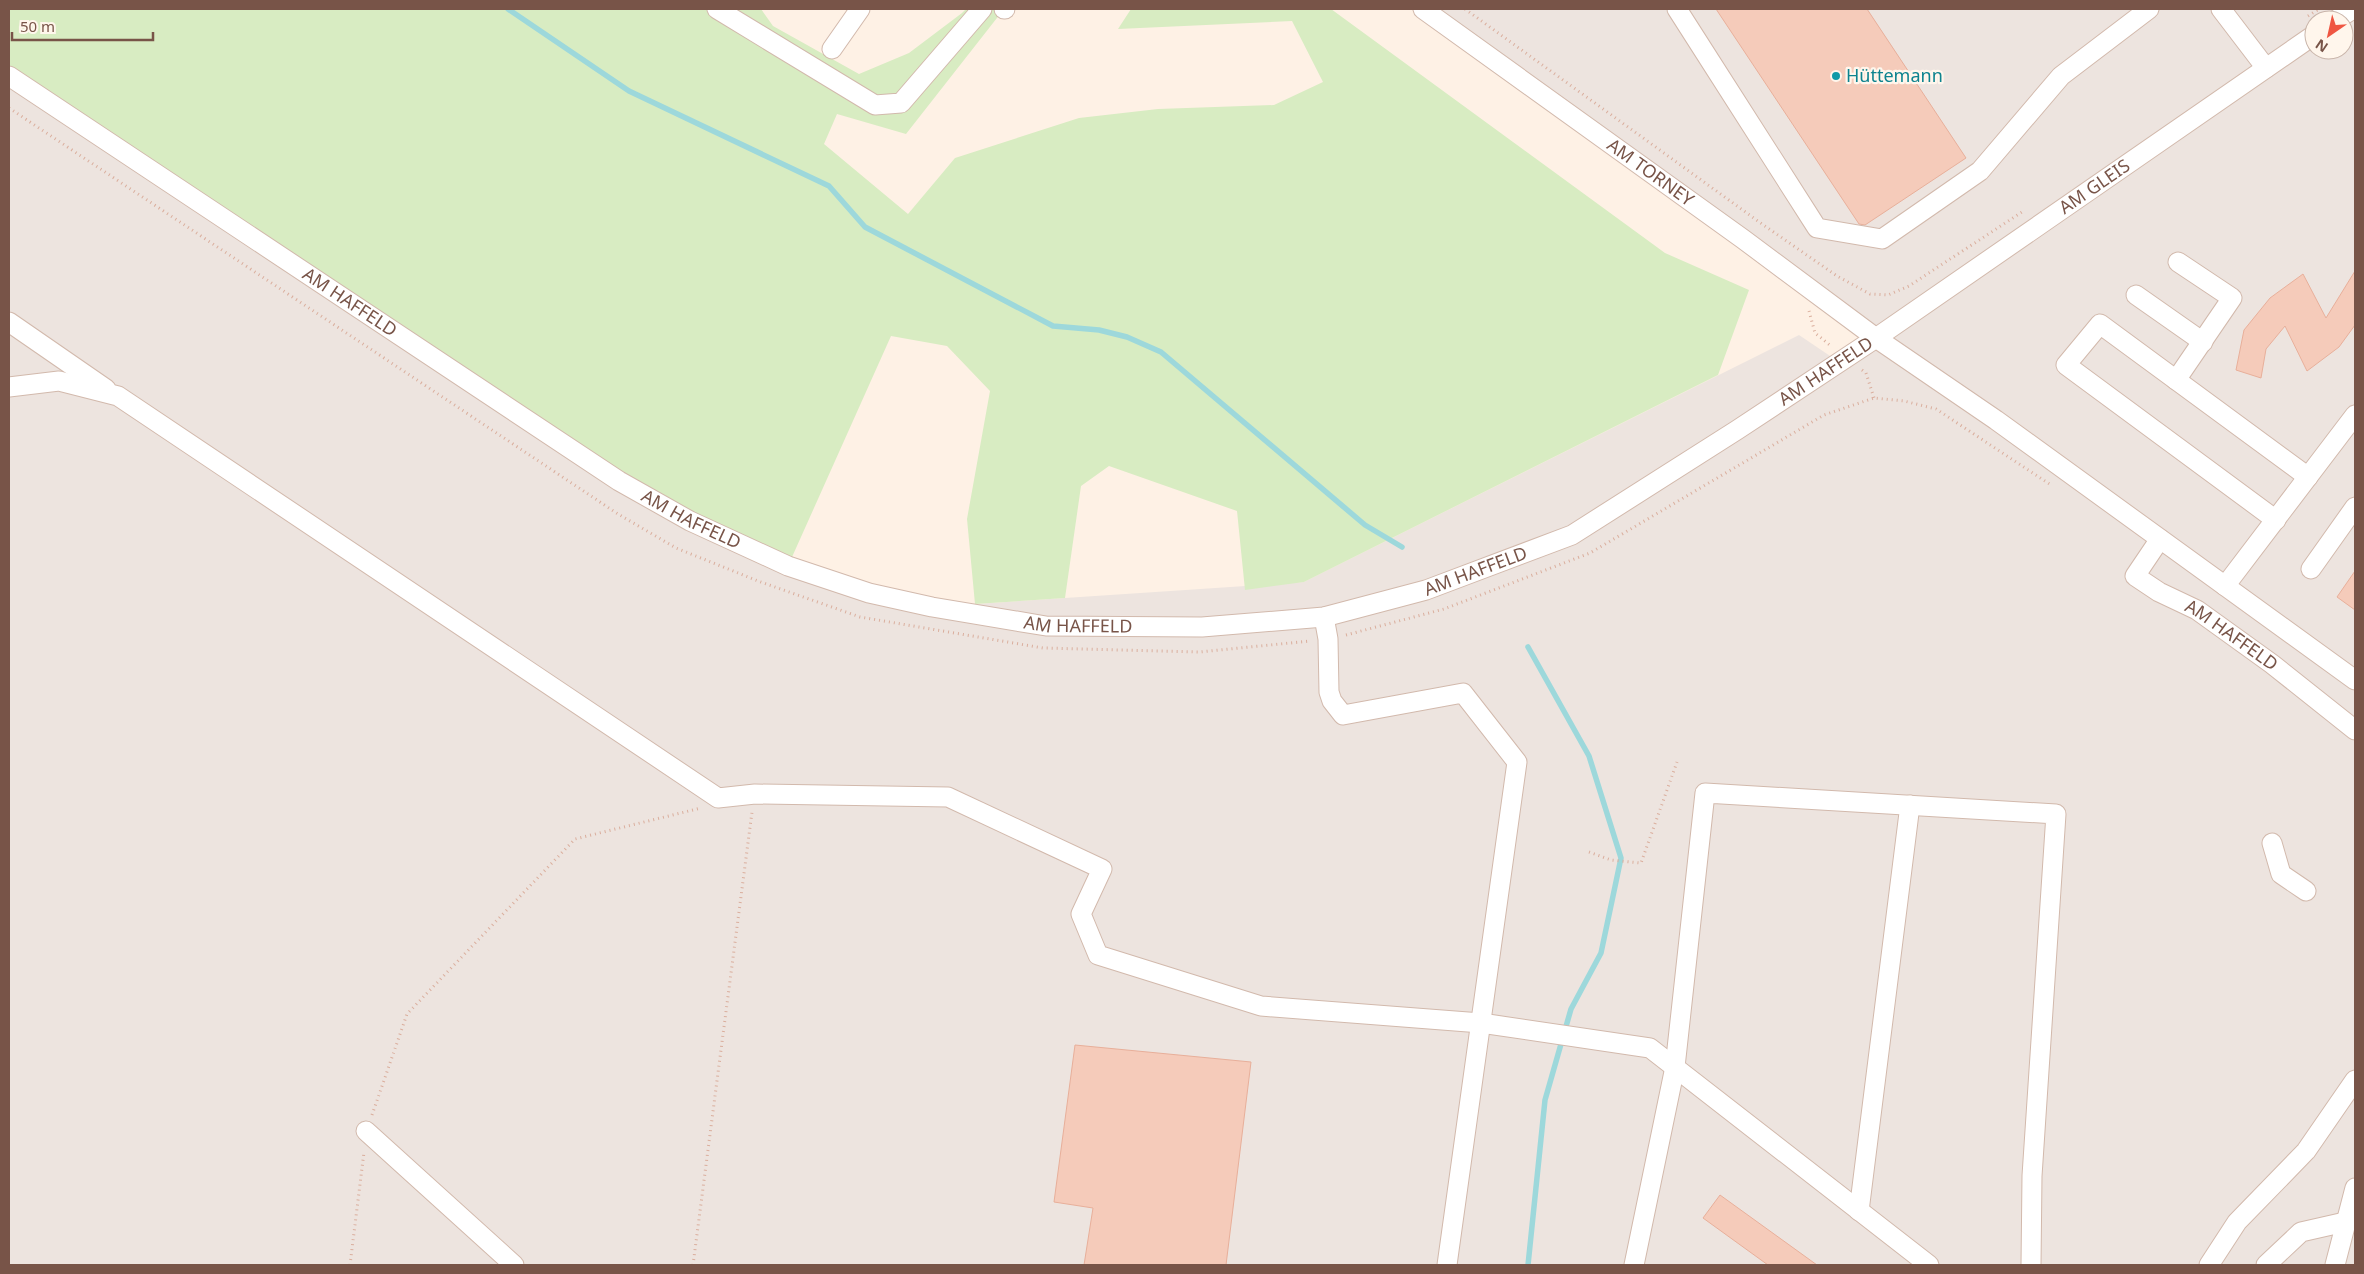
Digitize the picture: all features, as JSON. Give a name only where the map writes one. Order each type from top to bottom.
[{"type":"street","points":[[717,9],[874,105],[901,103],[982,9]]},
{"type":"street","points":[[832,49],[860,9]]},
{"type":"street","name":"AM TORNEY","points":[[1423,9],[1876,338]]},
{"type":"street","points":[[1677,9],[1817,228],[1882,239],[1980,171],[2061,76],[2149,9]]},
{"type":"street","points":[[2221,9],[2266,68]]},
{"type":"street","name":"AM GLEIS","points":[[1876,338],[2304,42]]},
{"type":"street","name":"AM HAFFELD","points":[[9,76],[619,481],[690,521],[773,561],[869,593],[932,607],[1046,626],[1202,627],[1324,617],[1426,590],[1572,535],[1737,430],[1876,338],[1996,420],[2355,680]]},
{"type":"street","points":[[2176,380],[2232,298],[2178,262]]},
{"type":"street","points":[[2136,294],[2203,342]]},
{"type":"street","points":[[9,322],[718,798],[755,794],[948,797],[1102,869],[1081,914],[1098,955],[1261,1006],[1481,1023],[1650,1048],[1929,1265]]},
{"type":"street","points":[[2276,520],[2066,365],[2100,324],[2308,477]]},
{"type":"street","points":[[9,387],[58,382],[118,396]]},
{"type":"street","points":[[2225,586],[2355,415]]},
{"type":"street","points":[[2311,568],[2355,507]]},
{"type":"street","name":"AM HAFFELD","points":[[2160,539],[2135,576],[2159,592],[2196,610],[2272,664],[2355,730]]},
{"type":"street","points":[[1324,617],[1328,639],[1329,692],[1332,701],[1343,715],[1463,694],[1517,762],[1447,1265]]},
{"type":"street","points":[[1634,1265],[1674,1067],[1705,793],[2056,814],[2032,1176],[2031,1265]]},
{"type":"street","points":[[1860,1211],[1910,805]]},
{"type":"street","points":[[2272,843],[2281,874],[2306,891]]},
{"type":"street","points":[[2209,1265],[2238,1222],[2306,1151],[2355,1080]]},
{"type":"street","points":[[366,1131],[514,1265]]},
{"type":"street","points":[[2335,1265],[2355,1188]]},
{"type":"street","points":[[2266,1265],[2301,1232],[2345,1222]]},
{"type":"path","points":[[1465,9],[1762,224],[1837,276],[1870,294],[1888,295],[1908,286],[2023,211]]},
{"type":"path","points":[[2303,20],[2319,9]]},
{"type":"path","points":[[9,108],[618,514],[676,548],[749,578],[860,617],[1043,648],[1200,652],[1328,639],[1444,609],[1590,552],[1824,415],[1874,398],[1904,401],[1936,409],[2054,488]]},
{"type":"path","points":[[1589,852],[1611,860],[1641,864],[1677,762]]},
{"type":"path","points":[[693,1265],[755,794]]},
{"type":"path","points":[[350,1265],[366,1131],[407,1014],[575,839],[708,806]]},
{"type":"shaded area","points":[[1423,9],[2355,9],[2355,1265],[9,1265],[9,76],[773,561],[932,607],[1304,582],[1799,335],[1839,362],[1875,338]]},
{"type":"green space","points":[[9,9],[761,9],[773,26],[859,74],[909,53],[966,9],[1004,9],[906,134],[837,114],[824,144],[908,214],[955,158],[1079,118],[1158,109],[1274,105],[1323,82],[1292,21],[1118,29],[1131,9],[1331,9],[1665,253],[1749,290],[1718,375],[1304,582],[1245,590],[1237,511],[1109,466],[1081,486],[1065,598],[975,604],[967,519],[990,391],[947,346],[891,336],[788,566],[690,521],[9,76]]},
{"type":"building","name":"Hüttemann","points":[[1716,9],[1867,9],[1966,158],[1865,225],[1859,224]]},
{"type":"building","points":[[2355,271],[2355,325],[2339,347],[2307,371],[2285,326],[2266,349],[2261,378],[2236,370],[2244,330],[2270,298],[2303,274],[2326,318]]},
{"type":"building","points":[[2355,571],[2355,610],[2337,597]]},
{"type":"building","points":[[1075,1045],[1251,1062],[1226,1265],[1084,1265],[1093,1208],[1054,1202]]},
{"type":"building","points":[[1720,1195],[1817,1265],[1768,1265],[1703,1218]]},
{"type":"waterway","points":[[508,9],[629,91],[829,186],[865,227],[1053,326],[1099,330],[1127,337],[1161,352],[1365,525],[1402,547]]},
{"type":"waterway","points":[[1528,647],[1589,756],[1621,858],[1601,953],[1571,1009],[1545,1100],[1528,1265]]},
{"type":"place","name":"Hüttemann","points":[[1836,76]]}]
